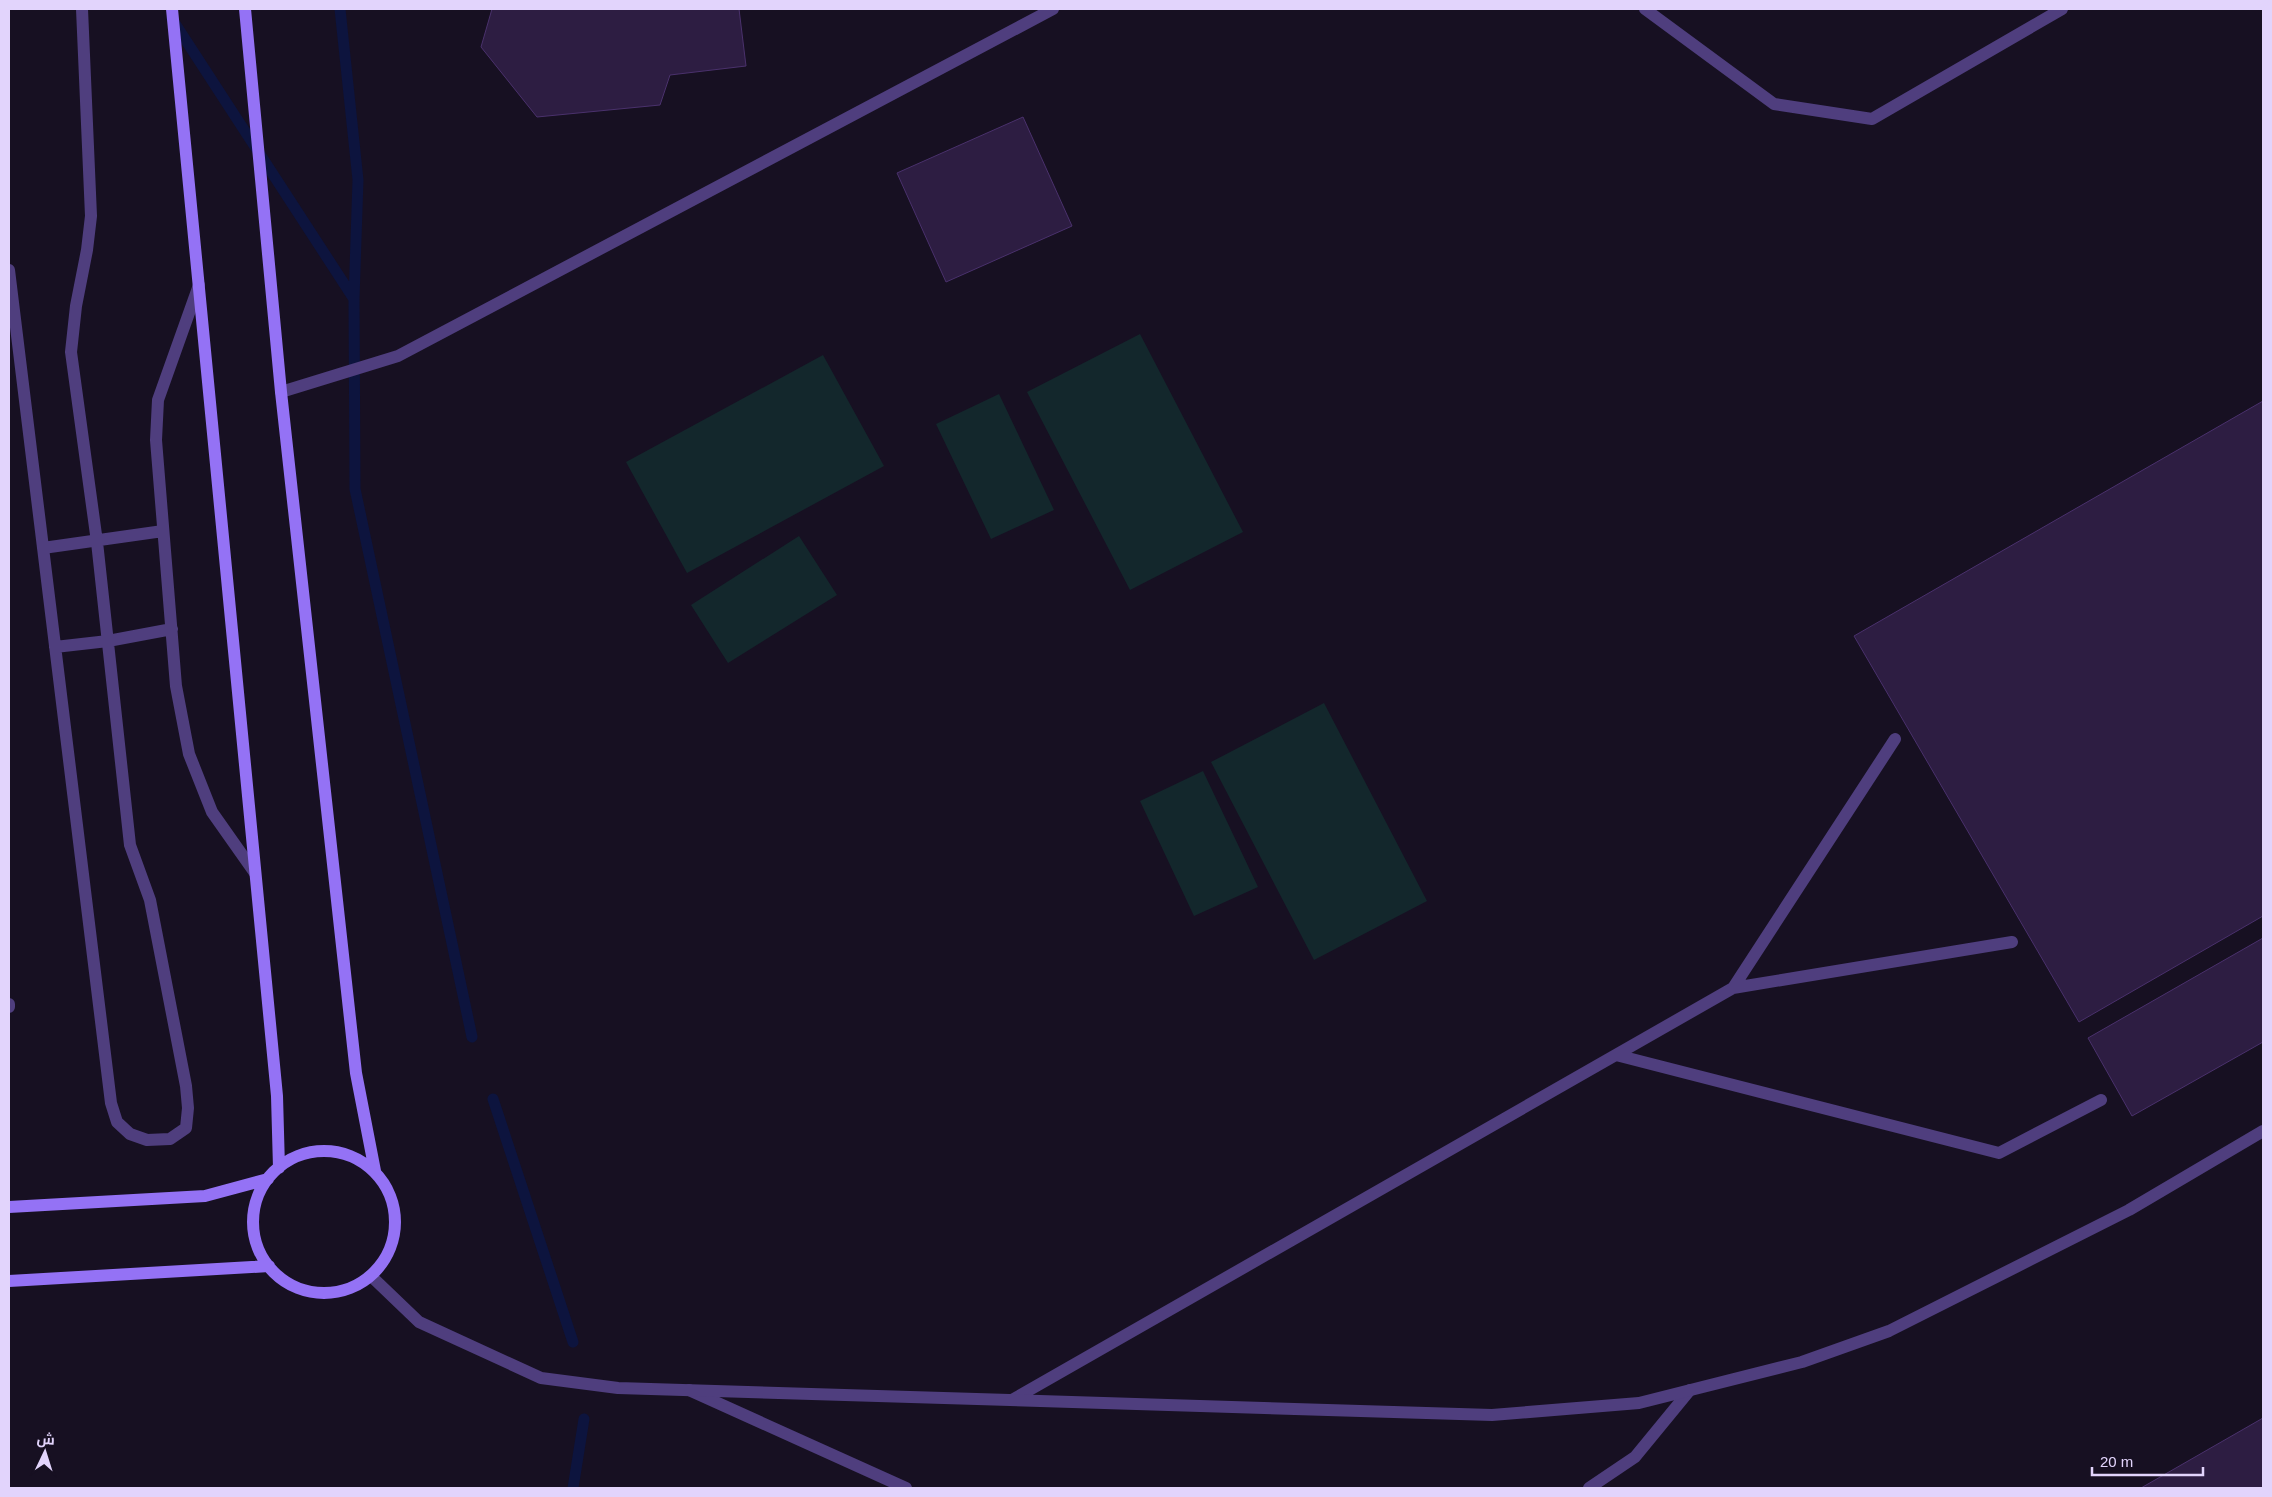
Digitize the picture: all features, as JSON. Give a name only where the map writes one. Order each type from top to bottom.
[{"type":"street","points":[[9,270],[111,1103],[117,1122],[130,1134],[147,1140],[170,1138],[186,1128],[188,1108],[186,1086],[150,900],[130,845],[97,542],[71,352],[76,306],[87,250],[91,216],[82,9]]},
{"type":"street","points":[[172,9],[277,1096],[279,1168]]},
{"type":"street","points":[[245,9],[281,392],[356,1073],[375,1171],[389,1192],[396,1215],[394,1237],[386,1258],[371,1276],[352,1288],[329,1293],[306,1290],[286,1282],[269,1266],[257,1246],[253,1224],[256,1201],[268,1179],[285,1162],[308,1152],[332,1151],[355,1158],[375,1171]]},
{"type":"street","points":[[281,392],[398,356],[1053,9]]},
{"type":"street","points":[[1645,9],[1774,104],[1872,119],[2062,9]]},
{"type":"street","points":[[198,285],[158,400],[156,440],[176,686],[189,754],[212,812],[255,873]]},
{"type":"street","points":[[43,548],[97,542],[163,531]]},
{"type":"street","points":[[55,647],[108,641],[172,629]]},
{"type":"street","points":[[1733,988],[1895,739]]},
{"type":"street","points":[[1012,1400],[1733,988],[2012,942]]},
{"type":"street","points":[[1616,1055],[1999,1153],[2101,1100]]},
{"type":"street","points":[[371,1276],[418,1322],[541,1378],[618,1388],[1492,1415],[1639,1403],[1802,1362],[1889,1331],[2128,1210],[2263,1131]]},
{"type":"street","points":[[9,1207],[205,1196],[268,1179]]},
{"type":"street","points":[[9,1281],[269,1266]]},
{"type":"street","points":[[689,1390],[906,1488]]},
{"type":"street","points":[[1589,1488],[1635,1457],[1690,1390]]},
{"type":"green space","points":[[1140,334],[1243,532],[1130,590],[1027,392]]},
{"type":"green space","points":[[823,355],[884,466],[687,573],[626,462]]},
{"type":"green space","points":[[999,394],[1054,510],[991,539],[936,424]]},
{"type":"green space","points":[[799,536],[837,595],[728,663],[691,605]]},
{"type":"green space","points":[[1324,703],[1427,901],[1314,960],[1211,762]]},
{"type":"green space","points":[[1203,771],[1258,887],[1194,916],[1140,801]]},
{"type":"building","points":[[492,9],[739,9],[746,66],[670,75],[660,105],[537,117],[481,47]]},
{"type":"building","points":[[1023,117],[1072,226],[946,282],[897,173]]},
{"type":"building","points":[[2263,401],[2263,916],[2079,1022],[1854,636]]},
{"type":"building","points":[[2263,938],[2263,1042],[2132,1116],[2088,1038]]},
{"type":"building","points":[[2263,1418],[2263,1488],[2141,1488]]},
{"type":"waterway","points":[[340,9],[358,180],[354,299]]},
{"type":"waterway","points":[[172,19],[354,299],[355,489],[472,1037]]},
{"type":"waterway","points":[[493,1099],[573,1342]]},
{"type":"waterway","points":[[573,1488],[584,1419]]}]
